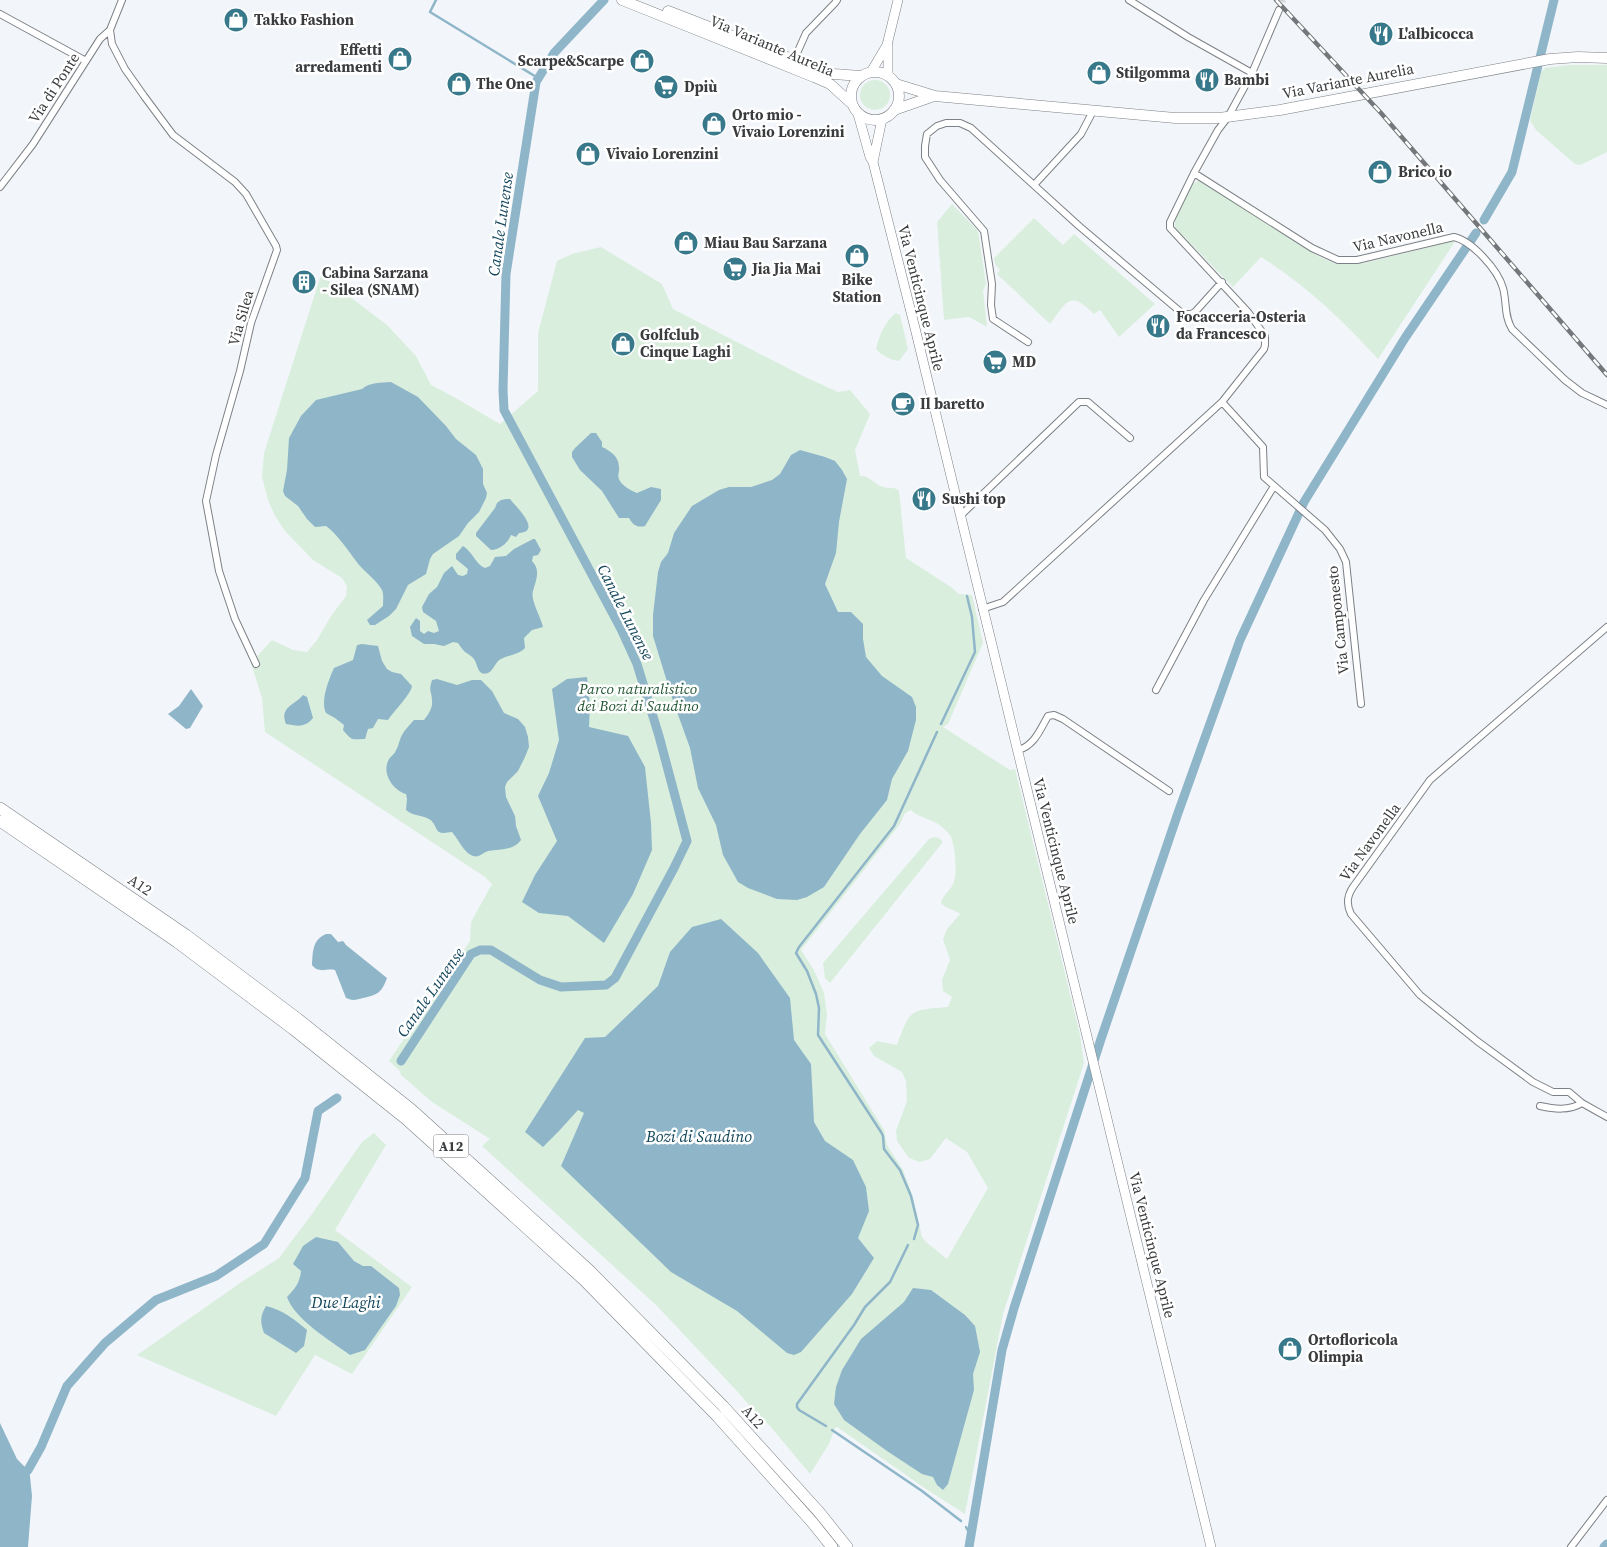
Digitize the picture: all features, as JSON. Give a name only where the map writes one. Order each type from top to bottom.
[{"type":"highway","name":"A12","points":[[0,808],[186,935],[298,1019],[412,1110],[589,1270],[723,1406],[819,1512],[847,1547]]},
{"type":"highway","name":"A12","points":[[0,821],[177,942],[293,1029],[406,1119],[590,1287],[717,1416],[832,1547]]},
{"type":"main road","name":"Via Variante Aurelia","points":[[622,0],[830,84],[851,103]]},
{"type":"main road","name":"Via Variante Aurelia","points":[[641,0],[834,74],[860,76]]},
{"type":"main road","points":[[888,76],[887,45],[898,0]]},
{"type":"main road","points":[[871,72],[887,45]]},
{"type":"main road","points":[[1579,57],[1607,53]]},
{"type":"main road","name":"Via Variante Aurelia","points":[[896,84],[935,96],[1174,118],[1228,117],[1280,110],[1530,62],[1579,57],[1607,58]]},
{"type":"main road","points":[[871,72],[883,73],[896,84],[899,97],[894,110],[889,116],[874,120],[858,114],[851,103],[851,88],[860,76],[871,72]]},
{"type":"main road","name":"Via Variante Aurelia","points":[[894,110],[935,96]]},
{"type":"main road","name":"Via Venticinque Aprile","points":[[858,114],[873,162],[1018,750],[1211,1547]]},
{"type":"main road","name":"Via Venticinque Aprile","points":[[873,162],[882,119]]},
{"type":"street","name":"Via di Ponte","points":[[0,187],[33,144],[100,39],[110,30],[122,0]]},
{"type":"street","points":[[794,60],[806,33],[837,0]]},
{"type":"street","points":[[1129,0],[1188,37],[1252,72]]},
{"type":"street","points":[[982,609],[1003,602],[1222,402],[1264,348],[1266,339],[1248,312],[1170,228],[1170,222],[1194,173],[1218,130],[1228,117],[1252,72],[1279,10]]},
{"type":"street","points":[[0,14],[86,61]]},
{"type":"street","name":"Via Silea","points":[[110,30],[112,44],[126,69],[173,135],[235,182],[246,194],[277,250],[251,323],[240,371],[216,454],[206,501],[219,571],[235,619],[256,664]]},
{"type":"street","points":[[1034,185],[1081,134],[1093,111]]},
{"type":"street","points":[[1028,342],[993,319],[991,305],[992,284],[984,231],[940,180],[925,157],[927,134],[936,126],[946,123],[960,123],[972,128],[1079,226],[1183,314],[1195,312],[1222,282]]},
{"type":"street","name":"Via Navonella","points":[[1194,173],[1312,248],[1338,260],[1357,260],[1454,237],[1462,239],[1494,270],[1503,288],[1507,322],[1512,329],[1565,380],[1582,393],[1607,405]]},
{"type":"street","points":[[960,516],[1079,402],[1088,402],[1130,438]]},
{"type":"street","name":"Via Camponesto","points":[[1222,402],[1263,447],[1264,477],[1325,530],[1340,549],[1346,562],[1361,704]]},
{"type":"street","points":[[1156,690],[1204,600],[1274,486]]},
{"type":"street","name":"Via Navonella","points":[[1607,627],[1430,780],[1350,892],[1348,901],[1352,914],[1420,995],[1477,1041],[1533,1082],[1553,1092],[1569,1092],[1607,1117]]},
{"type":"street","points":[[1018,750],[1024,749],[1034,740],[1048,716],[1054,715],[1063,719],[1169,791]]},
{"type":"street","points":[[1540,1106],[1558,1109],[1576,1108],[1580,1101]]},
{"type":"street","points":[[1571,1547],[1607,1500]]},
{"type":"green space","points":[[1569,65],[1607,65],[1607,152],[1580,165],[1575,164],[1536,130],[1530,120],[1541,72],[1545,68]]},
{"type":"green space","points":[[875,80],[885,85],[890,95],[885,105],[875,110],[865,105],[860,95],[865,85]]},
{"type":"green space","points":[[1202,181],[1320,257],[1336,264],[1364,263],[1454,241],[1454,243],[1378,359],[1323,304],[1293,279],[1261,257],[1233,287],[1175,228],[1175,218],[1193,184]]},
{"type":"green space","points":[[952,204],[978,231],[986,284],[983,291],[987,327],[969,317],[944,320],[937,222]]},
{"type":"green space","points":[[1034,218],[1063,245],[1074,234],[1155,304],[1119,337],[1100,310],[1094,314],[1079,302],[1074,301],[1069,301],[1065,304],[1050,324],[997,274],[1000,270],[995,264],[994,258]]},
{"type":"green space","name":"Parco naturalistico dei Bozi di Saudino","points":[[601,247],[662,284],[673,309],[805,377],[838,392],[850,390],[870,414],[855,450],[860,476],[866,477],[883,487],[899,491],[906,558],[959,594],[972,595],[983,643],[948,724],[943,727],[1010,770],[1015,769],[1080,1035],[1084,1063],[1003,1314],[965,1514],[837,1427],[829,1444],[810,1474],[770,1426],[657,1306],[482,1146],[490,1139],[432,1102],[400,1074],[401,1072],[389,1061],[470,941],[471,922],[492,884],[485,877],[265,732],[262,698],[251,663],[272,640],[293,650],[307,652],[346,596],[347,586],[342,578],[313,560],[285,531],[275,516],[268,500],[262,477],[264,453],[321,275],[387,325],[416,356],[431,385],[500,424],[538,391],[538,333],[557,261],[572,254]],"holes":[[[911,810],[941,826],[950,836],[954,847],[955,880],[941,903],[960,914],[947,929],[943,939],[950,960],[942,980],[943,991],[952,997],[948,1007],[926,1009],[914,1013],[905,1024],[897,1045],[877,1041],[869,1048],[874,1056],[902,1072],[906,1081],[907,1101],[896,1131],[897,1141],[909,1158],[920,1162],[930,1159],[946,1138],[967,1152],[988,1188],[947,1259],[922,1237],[913,1197],[903,1170],[887,1145],[884,1130],[825,1034],[827,1014],[824,993],[814,970],[801,950],[900,824],[905,813]]]},
{"type":"green space","points":[[896,313],[900,315],[908,349],[899,361],[881,354],[876,349],[883,329]]},
{"type":"green space","points":[[939,838],[943,842],[830,983],[825,978],[823,963],[929,839]]},
{"type":"green space","points":[[374,1133],[386,1145],[335,1230],[412,1287],[352,1374],[315,1355],[276,1416],[137,1355],[279,1258],[362,1142]],"holes":[[[338,1242],[354,1261],[363,1266],[350,1355],[306,1322],[292,1306],[288,1297],[297,1285],[301,1271]]]},
{"type":"water","points":[[391,382],[418,397],[456,439],[476,455],[483,469],[483,484],[487,493],[479,512],[459,536],[433,554],[426,574],[408,585],[396,609],[375,625],[370,625],[367,620],[383,606],[382,590],[334,533],[326,526],[315,527],[298,506],[285,496],[283,491],[287,470],[289,438],[301,416],[316,400],[362,389],[372,384]]},
{"type":"water","points":[[591,433],[596,433],[602,442],[602,447],[616,457],[619,463],[618,478],[624,486],[637,493],[651,487],[661,489],[661,500],[645,526],[640,527],[636,525],[629,518],[619,518],[602,491],[580,470],[572,457],[572,452],[575,448]]},
{"type":"water","points":[[800,450],[835,461],[847,479],[839,522],[836,553],[825,584],[838,612],[851,612],[863,624],[866,657],[882,676],[912,697],[916,707],[916,720],[908,751],[892,779],[887,800],[860,834],[824,887],[807,897],[797,900],[777,899],[748,888],[738,882],[723,855],[716,825],[698,788],[690,748],[653,636],[653,615],[661,562],[668,553],[674,533],[692,506],[719,490],[729,487],[751,487],[772,480],[780,474],[791,455]]},
{"type":"water","points":[[510,499],[522,513],[528,528],[516,537],[511,535],[503,546],[491,550],[476,536],[476,533],[497,503]]},
{"type":"water","points":[[535,539],[541,550],[538,555],[533,556],[532,561],[537,572],[532,595],[543,627],[532,630],[524,638],[525,648],[523,650],[501,659],[490,672],[484,674],[480,672],[474,659],[458,643],[453,642],[444,646],[424,644],[412,636],[410,627],[416,618],[420,621],[420,631],[424,634],[428,631],[434,633],[439,631],[436,621],[423,612],[422,607],[429,594],[437,587],[444,573],[452,566],[458,575],[463,576],[467,574],[468,569],[456,559],[456,554],[463,546],[485,568],[490,566],[495,557],[506,556],[514,549]]},
{"type":"water","points":[[357,645],[378,646],[382,661],[387,669],[401,674],[412,686],[406,698],[388,720],[378,719],[373,728],[368,729],[365,739],[355,739],[351,738],[343,730],[344,725],[326,713],[324,702],[334,668],[353,660]]},
{"type":"water","points":[[587,677],[590,705],[589,727],[628,736],[645,767],[651,823],[652,850],[633,894],[604,943],[568,916],[539,913],[522,902],[535,875],[557,841],[538,796],[549,773],[559,740],[552,689],[567,679]]},
{"type":"water","points":[[437,679],[457,685],[472,680],[481,680],[492,691],[504,713],[518,719],[525,727],[529,747],[518,771],[507,782],[505,787],[506,797],[515,816],[521,840],[514,846],[473,856],[464,849],[452,832],[439,832],[431,820],[406,810],[406,794],[393,785],[387,775],[387,764],[395,753],[403,733],[414,720],[424,720],[429,714],[432,704],[431,684],[432,680]]},
{"type":"water","points":[[191,689],[203,706],[190,728],[186,729],[168,714],[179,706]]},
{"type":"water","points":[[303,695],[307,697],[313,718],[304,725],[286,724],[284,718],[286,710]]},
{"type":"water","name":"Bozi di Saudino","points":[[721,919],[758,953],[790,998],[794,1040],[811,1064],[814,1122],[825,1141],[853,1160],[866,1187],[869,1211],[858,1238],[874,1258],[852,1294],[801,1352],[794,1355],[787,1353],[737,1311],[671,1272],[561,1166],[584,1113],[578,1110],[543,1147],[525,1132],[585,1038],[605,1037],[658,986],[670,952],[692,927]]},
{"type":"water","points":[[326,934],[331,934],[338,942],[343,941],[387,978],[379,992],[356,1000],[346,998],[335,970],[320,970],[312,965],[313,951],[316,943]]},
{"type":"water","name":"Due Laghi","points":[[316,1237],[338,1242],[354,1261],[363,1266],[371,1266],[399,1288],[400,1295],[396,1306],[365,1350],[350,1355],[305,1322],[291,1306],[287,1297],[300,1279],[301,1271],[293,1264],[303,1246]]},
{"type":"water","points":[[913,1288],[931,1290],[965,1315],[975,1326],[980,1352],[973,1374],[974,1390],[948,1484],[943,1490],[937,1485],[933,1477],[922,1474],[844,1420],[834,1404],[836,1387],[842,1370],[861,1339],[904,1302]]},
{"type":"water","points":[[266,1306],[283,1312],[307,1330],[304,1346],[296,1353],[264,1333],[261,1319]]},
{"type":"water","points":[[0,1423],[17,1459],[28,1470],[30,1476],[32,1496],[28,1547],[0,1547]]},
{"type":"waterway","points":[[436,0],[430,12],[538,78]]},
{"type":"waterway","name":"Canale Lunense","points":[[401,1061],[471,954],[480,950],[491,950],[540,980],[561,987],[606,985],[615,978],[687,841],[659,736],[637,664],[621,629],[504,410],[506,274],[536,82],[554,53],[604,0]]},
{"type":"waterway","points":[[1484,220],[1512,172],[1554,0]]},
{"type":"waterway","points":[[969,1547],[1002,1350],[1014,1308],[1101,1039],[1178,813],[1240,640],[1304,502],[1405,338],[1476,233]]},
{"type":"waterway","points":[[941,724],[975,652],[972,617],[967,596]]},
{"type":"waterway","points":[[914,1239],[918,1225],[911,1196],[900,1170],[884,1149],[881,1132],[818,1035],[819,1008],[816,994],[807,971],[796,953],[894,826],[937,732]]},
{"type":"waterway","name":"Canale Lunense","points":[[21,1477],[28,1470],[41,1447],[67,1386],[105,1343],[156,1300],[216,1276],[264,1244],[305,1178],[318,1111],[337,1098]]},
{"type":"waterway","points":[[826,1426],[799,1410],[797,1404],[865,1307],[890,1282],[908,1245]]},
{"type":"waterway","points":[[832,1430],[922,1491],[961,1521]]},
{"type":"waterway","points":[[966,1527],[971,1536]]},
{"type":"waterway","points":[[1604,1547],[1607,1544]]},
{"type":"tunnel","points":[[1279,10],[1283,0]]},
{"type":"railway","points":[[1276,0],[1381,113],[1607,375]]},
{"type":"place","name":"Takko Fashion","points":[[236,20]]},
{"type":"place","name":"L'albicocca","points":[[1381,34]]},
{"type":"place","name":"Effetti arredamenti","points":[[400,59]]},
{"type":"place","name":"Scarpe&Scarpe","points":[[642,61]]},
{"type":"place","name":"Stilgomma","points":[[1099,73]]},
{"type":"place","name":"Bambi","points":[[1207,80]]},
{"type":"place","name":"The One","points":[[459,84]]},
{"type":"place","name":"Dpiù","points":[[666,87]]},
{"type":"place","name":"Orto mio - Vivaio Lorenzini","points":[[714,124]]},
{"type":"place","name":"Vivaio Lorenzini","points":[[588,154]]},
{"type":"place","name":"Brico io","points":[[1380,172]]},
{"type":"place","name":"Miau Bau Sarzana","points":[[686,243]]},
{"type":"place","name":"Bike Station","points":[[857,256]]},
{"type":"place","name":"Jia Jia Mai","points":[[735,269]]},
{"type":"place","name":"Cabina Sarzana - Silea (SNAM)","points":[[304,282]]},
{"type":"place","name":"Focacceria-Osteria da Francesco","points":[[1158,326]]},
{"type":"place","name":"Golfclub Cinque Laghi","points":[[623,344]]},
{"type":"place","name":"MD","points":[[995,362]]},
{"type":"place","name":"Il baretto","points":[[903,404]]},
{"type":"place","name":"Sushi top","points":[[924,499]]},
{"type":"place","name":"Ortofloricola Olimpia","points":[[1290,1349]]}]
